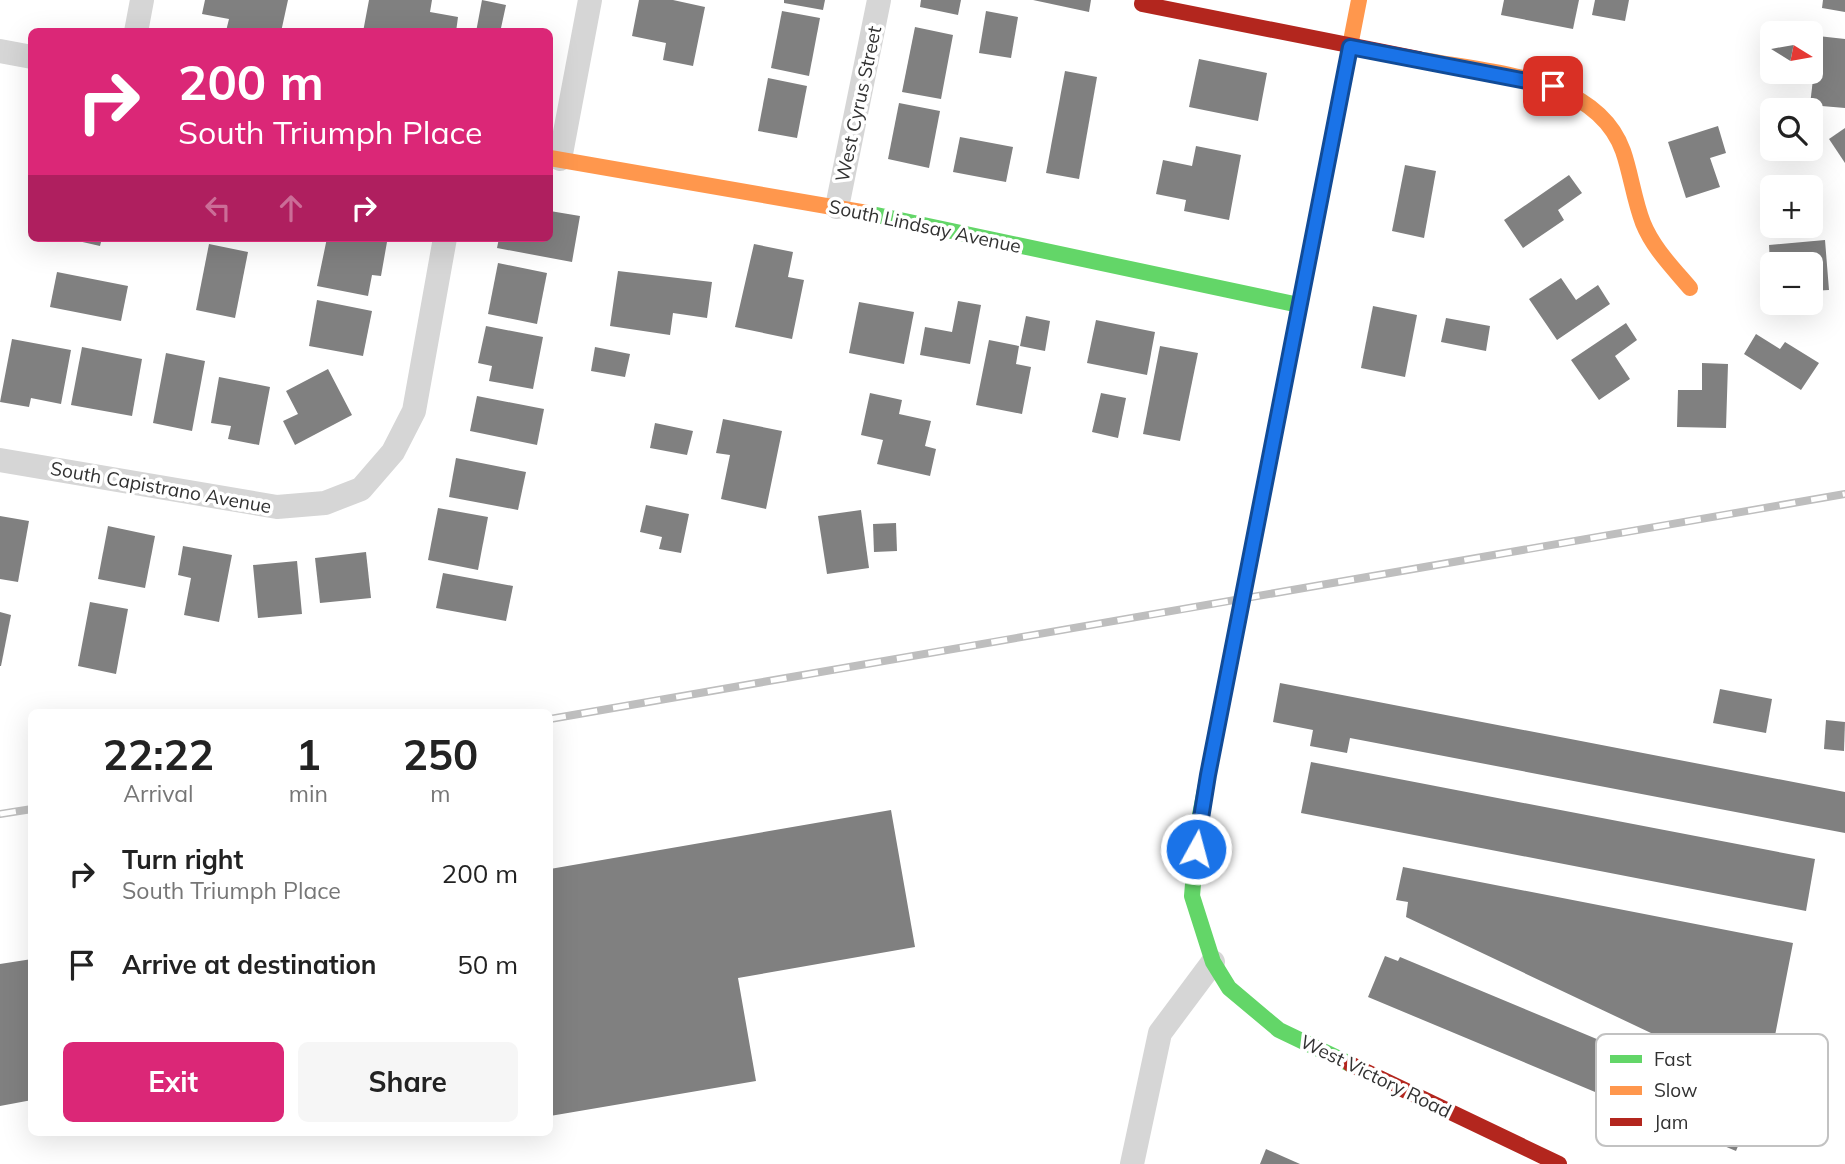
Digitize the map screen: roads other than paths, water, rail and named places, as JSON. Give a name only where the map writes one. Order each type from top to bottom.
[{"type":"street","points":[[137,28],[142,0]]},
{"type":"street","points":[[555,158],[590,0]]},
{"type":"street","name":"West Cyrus Street","points":[[837,207],[879,0]]},
{"type":"street","points":[[1143,0],[1142,4],[1553,86],[1584,98],[1609,119],[1623,148],[1644,225],[1660,252],[1690,288]]},
{"type":"street","name":"West Victory Road","points":[[1359,0],[1198,825],[1192,896],[1213,962],[1229,988],[1279,1030],[1559,1164]]},
{"type":"street","points":[[0,51],[28,56]]},
{"type":"street","name":"South Lindsay Avenue","points":[[555,158],[837,207],[1299,305]]},
{"type":"street","name":"South Capistrano Avenue","points":[[0,460],[277,507],[325,503],[361,489],[393,452],[414,411],[444,242]]},
{"type":"street","points":[[1132,1164],[1160,1033],[1213,962]]},
{"type":"railway","points":[[553,718],[1845,494]]},
{"type":"railway","points":[[0,814],[28,810]]}]
